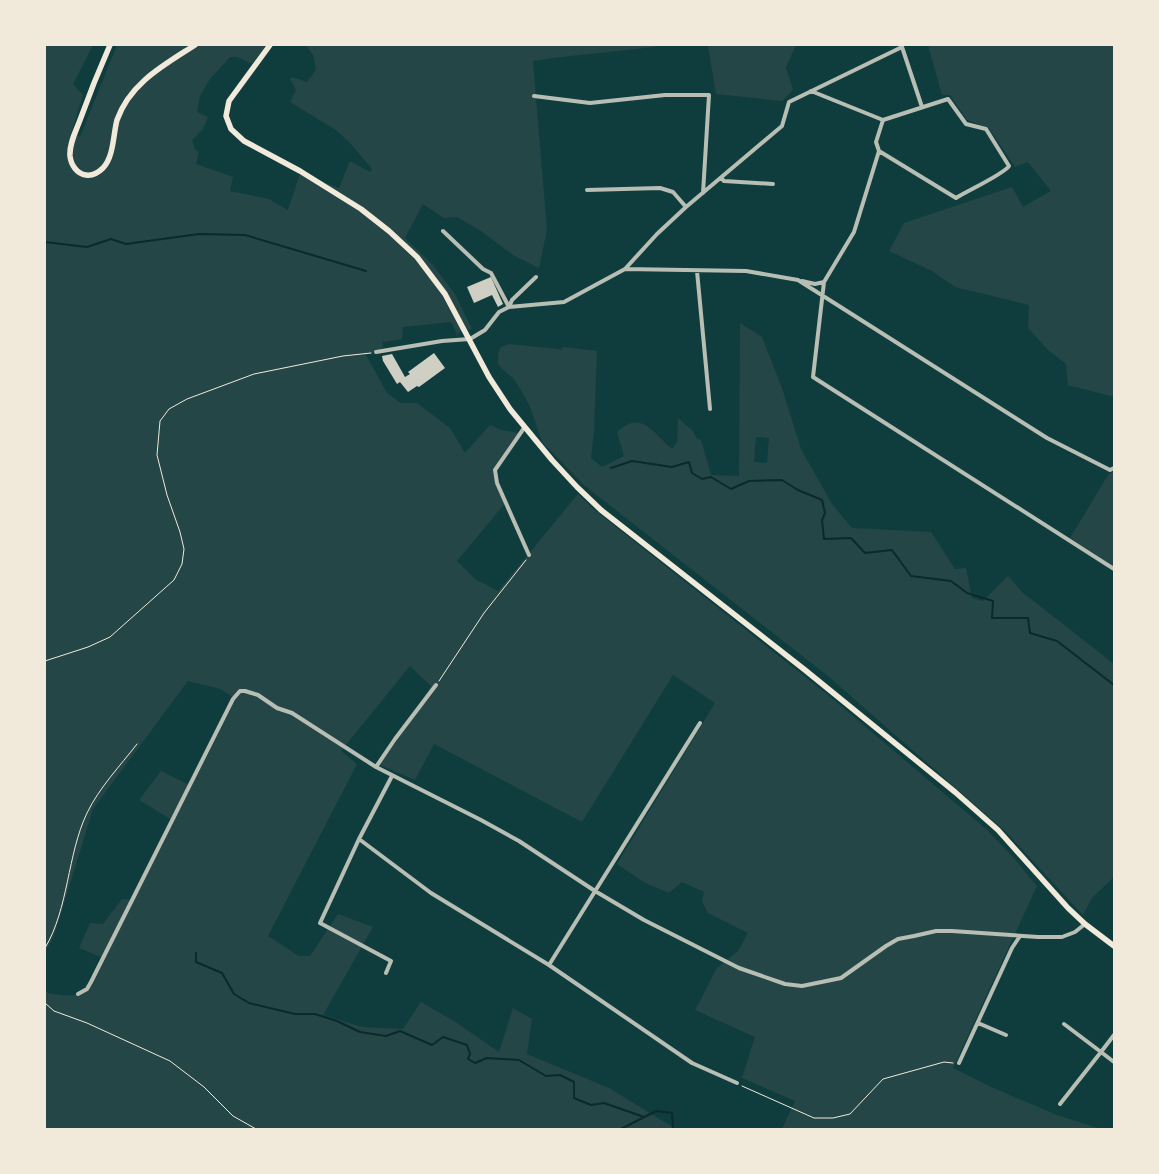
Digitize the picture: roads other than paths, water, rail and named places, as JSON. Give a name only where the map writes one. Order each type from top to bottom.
[{"type":"main road","points":[[110,45],[70,148],[72,165],[78,172],[86,175],[98,172],[107,163],[118,118],[124,104],[134,90],[152,73],[195,45]]},
{"type":"main road","points":[[270,45],[229,100],[226,116],[230,127],[244,141],[322,183],[361,209],[389,231],[417,257],[430,273],[451,303],[489,377],[524,428],[572,482],[602,510],[927,768],[986,819],[1014,847],[1061,901],[1085,924],[1114,946]]},
{"type":"street","points":[[376,352],[434,342],[470,340],[485,330],[499,312],[509,307],[564,302],[625,269],[686,206],[782,126],[789,102],[902,47],[922,107]]},
{"type":"street","points":[[811,90],[883,120],[948,99],[966,124],[986,129],[1010,166],[1005,171],[956,198],[879,151]]},
{"type":"street","points":[[534,96],[590,103],[665,95],[709,95],[703,193]]},
{"type":"street","points":[[883,120],[876,142],[879,151],[854,232],[824,282],[812,377],[1114,569]]},
{"type":"street","points":[[721,178],[724,181],[772,184]]},
{"type":"street","points":[[587,190],[660,188],[673,192],[686,206]]},
{"type":"street","points":[[443,232],[482,269],[491,273],[509,307]]},
{"type":"street","points":[[625,269],[746,271],[815,284],[824,282]]},
{"type":"street","points":[[697,271],[710,410]]},
{"type":"street","points":[[509,307],[512,300],[536,277]]},
{"type":"street","points":[[798,280],[1047,438],[1110,470],[1114,468]]},
{"type":"street","points":[[524,428],[495,470],[497,482],[529,555]]},
{"type":"street","points":[[376,767],[436,685]]},
{"type":"street","points":[[78,994],[89,986],[233,699],[240,692],[245,691],[258,695],[277,708],[306,720],[332,740],[392,776],[519,841],[595,891],[644,920],[738,968],[785,984],[795,986],[841,978],[898,939],[952,931],[1062,937],[1076,932],[1085,924]]},
{"type":"street","points":[[549,965],[700,723]]},
{"type":"street","points":[[386,973],[391,961],[320,923],[359,839],[392,776]]},
{"type":"street","points":[[359,839],[431,894],[549,965],[692,1063],[737,1083]]},
{"type":"street","points":[[959,1063],[1012,948],[1020,936]]},
{"type":"street","points":[[978,1023],[1006,1035]]},
{"type":"street","points":[[1064,1024],[1114,1062]]},
{"type":"street","points":[[1060,1104],[1114,1035]]},
{"type":"waterway","points":[[45,242],[87,247],[111,239],[126,244],[199,234],[245,235],[366,271]]},
{"type":"waterway","points":[[611,468],[632,461],[672,467],[689,462],[692,473],[702,479],[711,477],[731,489],[749,481],[782,480],[798,490],[822,500],[825,513],[822,520],[824,539],[851,538],[865,553],[892,550],[911,576],[951,581],[967,593],[993,601],[992,618],[1028,618],[1030,633],[1057,641],[1114,685]]},
{"type":"waterway","points":[[196,953],[196,962],[222,973],[234,994],[249,1003],[295,1014],[315,1014],[337,1021],[360,1032],[386,1036],[400,1031],[432,1045],[443,1037],[467,1045],[470,1054],[468,1059],[475,1063],[487,1058],[519,1060],[546,1076],[560,1075],[574,1082],[574,1098],[591,1105],[604,1103],[644,1117]]},
{"type":"waterway","points":[[621,1129],[656,1111],[672,1113],[673,1129]]}]
